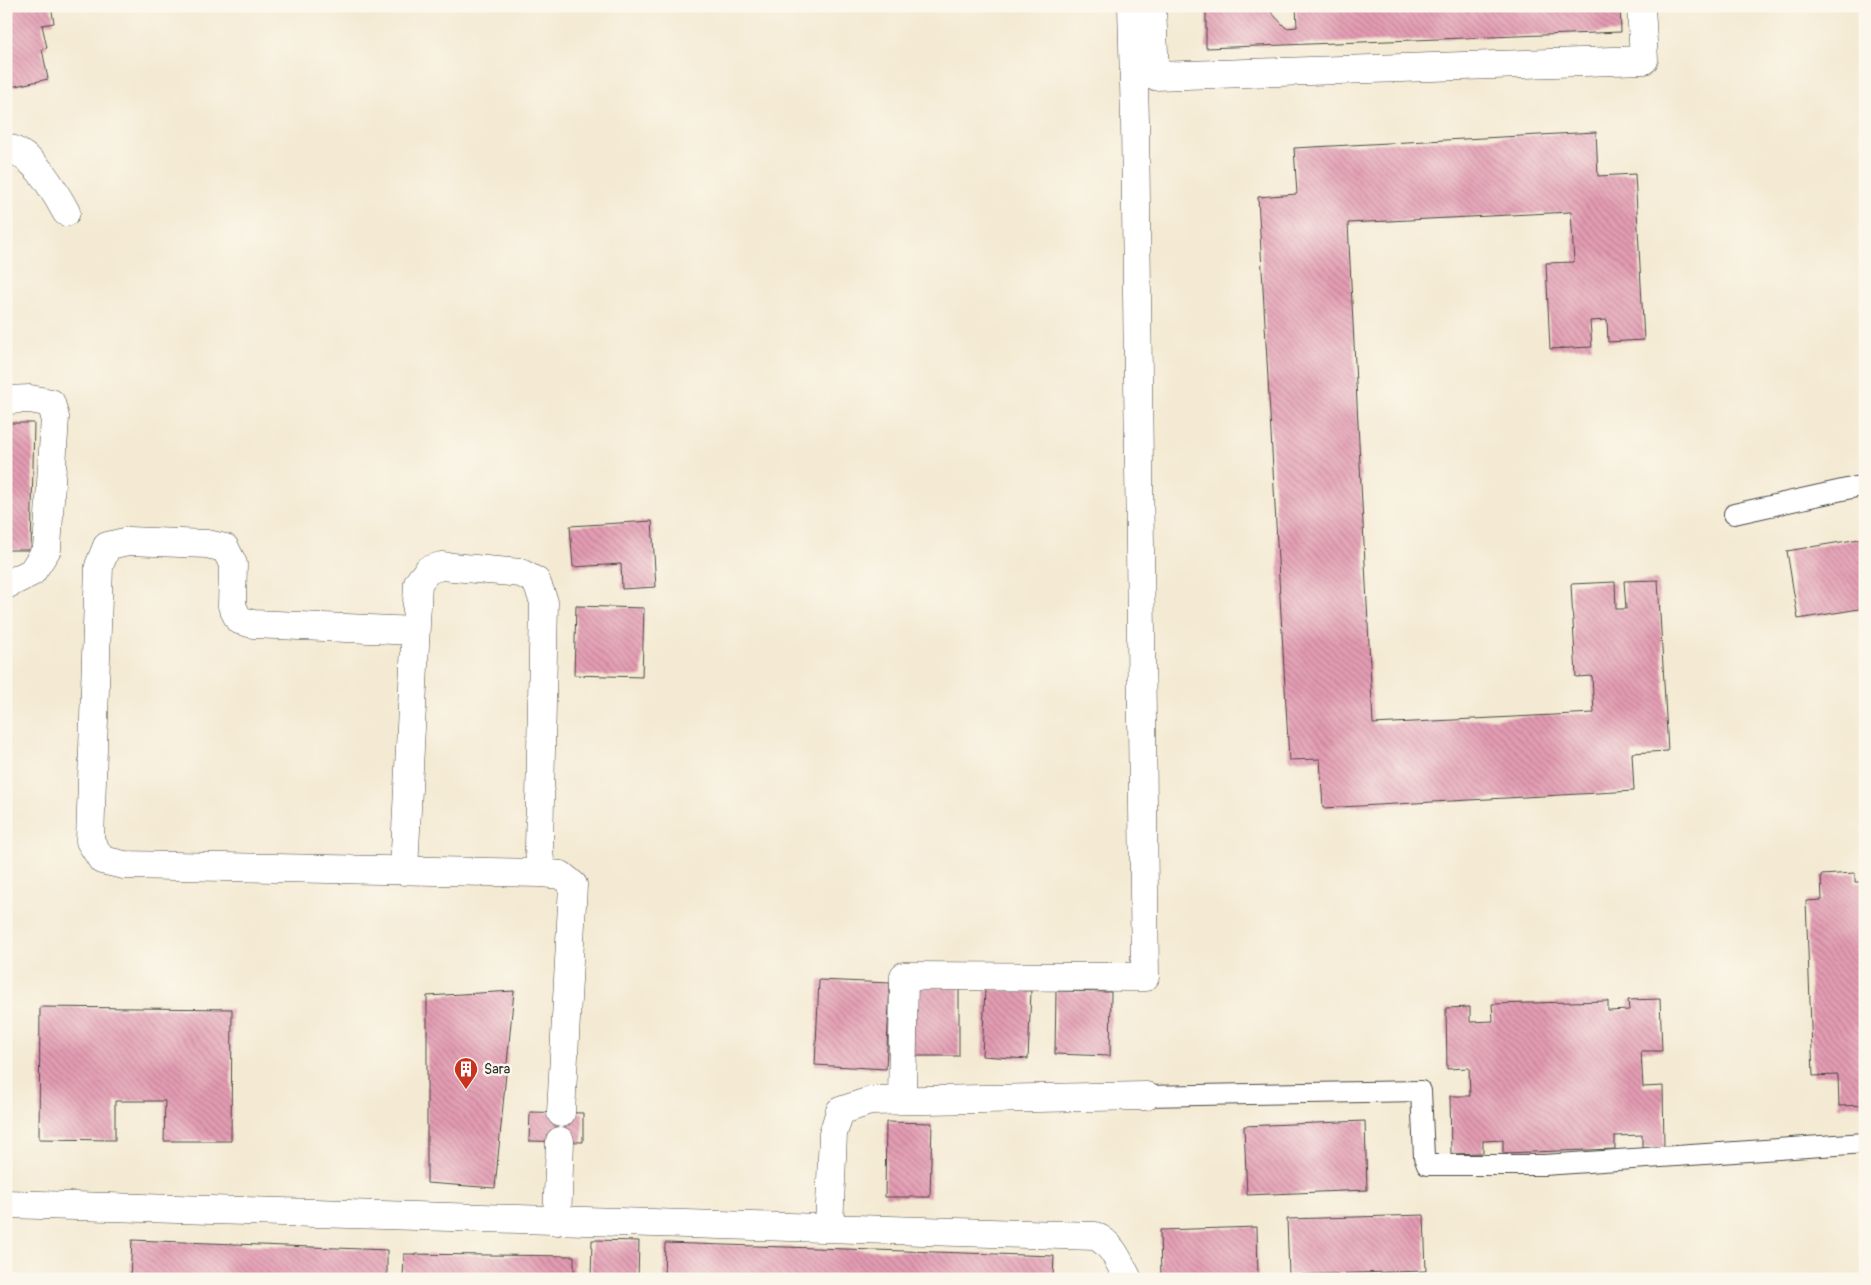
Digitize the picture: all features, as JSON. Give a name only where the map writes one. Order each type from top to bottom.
[{"type":"street","points":[[902,1100],[904,976],[1145,977],[1132,6]]},
{"type":"street","points":[[1152,6],[1156,76],[1644,60],[1641,6]]},
{"type":"street","points":[[6,147],[17,151],[34,163],[52,186],[66,212]]},
{"type":"street","points":[[6,400],[30,399],[51,403],[56,417],[47,549],[32,572],[6,585]]},
{"type":"street","points":[[416,631],[253,624],[239,620],[232,606],[233,564],[225,548],[207,544],[128,541],[107,546],[98,566],[90,841],[102,860],[124,865],[561,874],[573,885],[561,1113]]},
{"type":"street","points":[[404,871],[418,583],[428,570],[441,566],[521,572],[536,580],[544,602],[539,849],[541,873]]},
{"type":"street","points":[[829,1228],[833,1134],[840,1111],[870,1101],[1146,1096]]},
{"type":"street","points":[[557,1221],[560,1141]]},
{"type":"street","points":[[6,1204],[1095,1236],[1111,1246],[1128,1279]]},
{"type":"lane","points":[[1734,514],[1865,485]]},
{"type":"lane","points":[[1146,1096],[1421,1090],[1424,1157],[1427,1165],[1544,1165],[1865,1143]]},
{"type":"building","points":[[6,6],[51,6],[54,23],[42,25],[47,48],[42,49],[48,79],[6,88]]},
{"type":"building","points":[[1206,6],[1265,6],[1286,28],[1297,27],[1296,6],[1620,6],[1621,32],[1206,48]]},
{"type":"building","points":[[1596,132],[1598,176],[1635,174],[1644,340],[1608,342],[1607,320],[1590,321],[1592,347],[1550,349],[1546,263],[1574,262],[1571,212],[1348,223],[1373,724],[1594,713],[1592,676],[1576,677],[1571,584],[1615,582],[1616,609],[1626,609],[1624,581],[1658,580],[1668,751],[1632,753],[1634,791],[1323,808],[1320,759],[1289,760],[1258,197],[1297,194],[1294,148]]},
{"type":"building","points":[[6,423],[34,423],[31,550],[6,550]]},
{"type":"building","points":[[652,521],[656,587],[622,589],[621,564],[573,567],[570,526]]},
{"type":"building","points":[[1865,538],[1865,608],[1798,619],[1787,551]]},
{"type":"building","points":[[576,606],[644,608],[642,677],[574,675]]},
{"type":"building","points":[[1855,873],[1855,882],[1865,882],[1865,1105],[1839,1106],[1838,1075],[1813,1076],[1806,901],[1822,900],[1821,875]]},
{"type":"building","points":[[819,980],[890,983],[886,1069],[815,1065]]},
{"type":"building","points":[[959,987],[959,1056],[908,1056],[908,988]]},
{"type":"building","points":[[985,989],[1031,991],[1028,1059],[982,1056]]},
{"type":"building","name":"Sara","points":[[514,991],[495,1188],[427,1183],[427,996]]},
{"type":"building","points":[[1056,991],[1111,992],[1110,1056],[1055,1054]]},
{"type":"building","points":[[1660,999],[1662,1051],[1641,1051],[1643,1087],[1663,1086],[1664,1148],[1642,1148],[1642,1135],[1615,1136],[1615,1149],[1503,1153],[1503,1140],[1483,1141],[1483,1153],[1451,1154],[1450,1096],[1470,1096],[1469,1068],[1447,1069],[1446,1008],[1470,1007],[1470,1022],[1493,1021],[1492,1004],[1608,1001],[1608,1011],[1629,1010],[1628,1000]]},
{"type":"building","points":[[40,1007],[232,1009],[231,1141],[164,1141],[165,1101],[115,1101],[115,1140],[39,1139]]},
{"type":"building","points":[[530,1112],[583,1113],[583,1142],[529,1141]]},
{"type":"building","points":[[1365,1121],[1367,1190],[1247,1195],[1244,1126]]},
{"type":"building","points":[[886,1122],[932,1123],[930,1197],[885,1197]]},
{"type":"building","points":[[1424,1215],[1426,1271],[1289,1275],[1287,1219]]},
{"type":"building","points":[[1257,1227],[1258,1279],[1161,1279],[1160,1230]]},
{"type":"building","points":[[132,1240],[387,1250],[387,1279],[130,1279]]},
{"type":"building","points":[[592,1240],[639,1241],[638,1279],[591,1279]]},
{"type":"building","points":[[665,1243],[1054,1256],[1053,1279],[664,1279]]},
{"type":"building","points":[[404,1254],[574,1256],[574,1279],[403,1279]]},
{"type":"place","name":"Sara","points":[[466,1090]]}]
